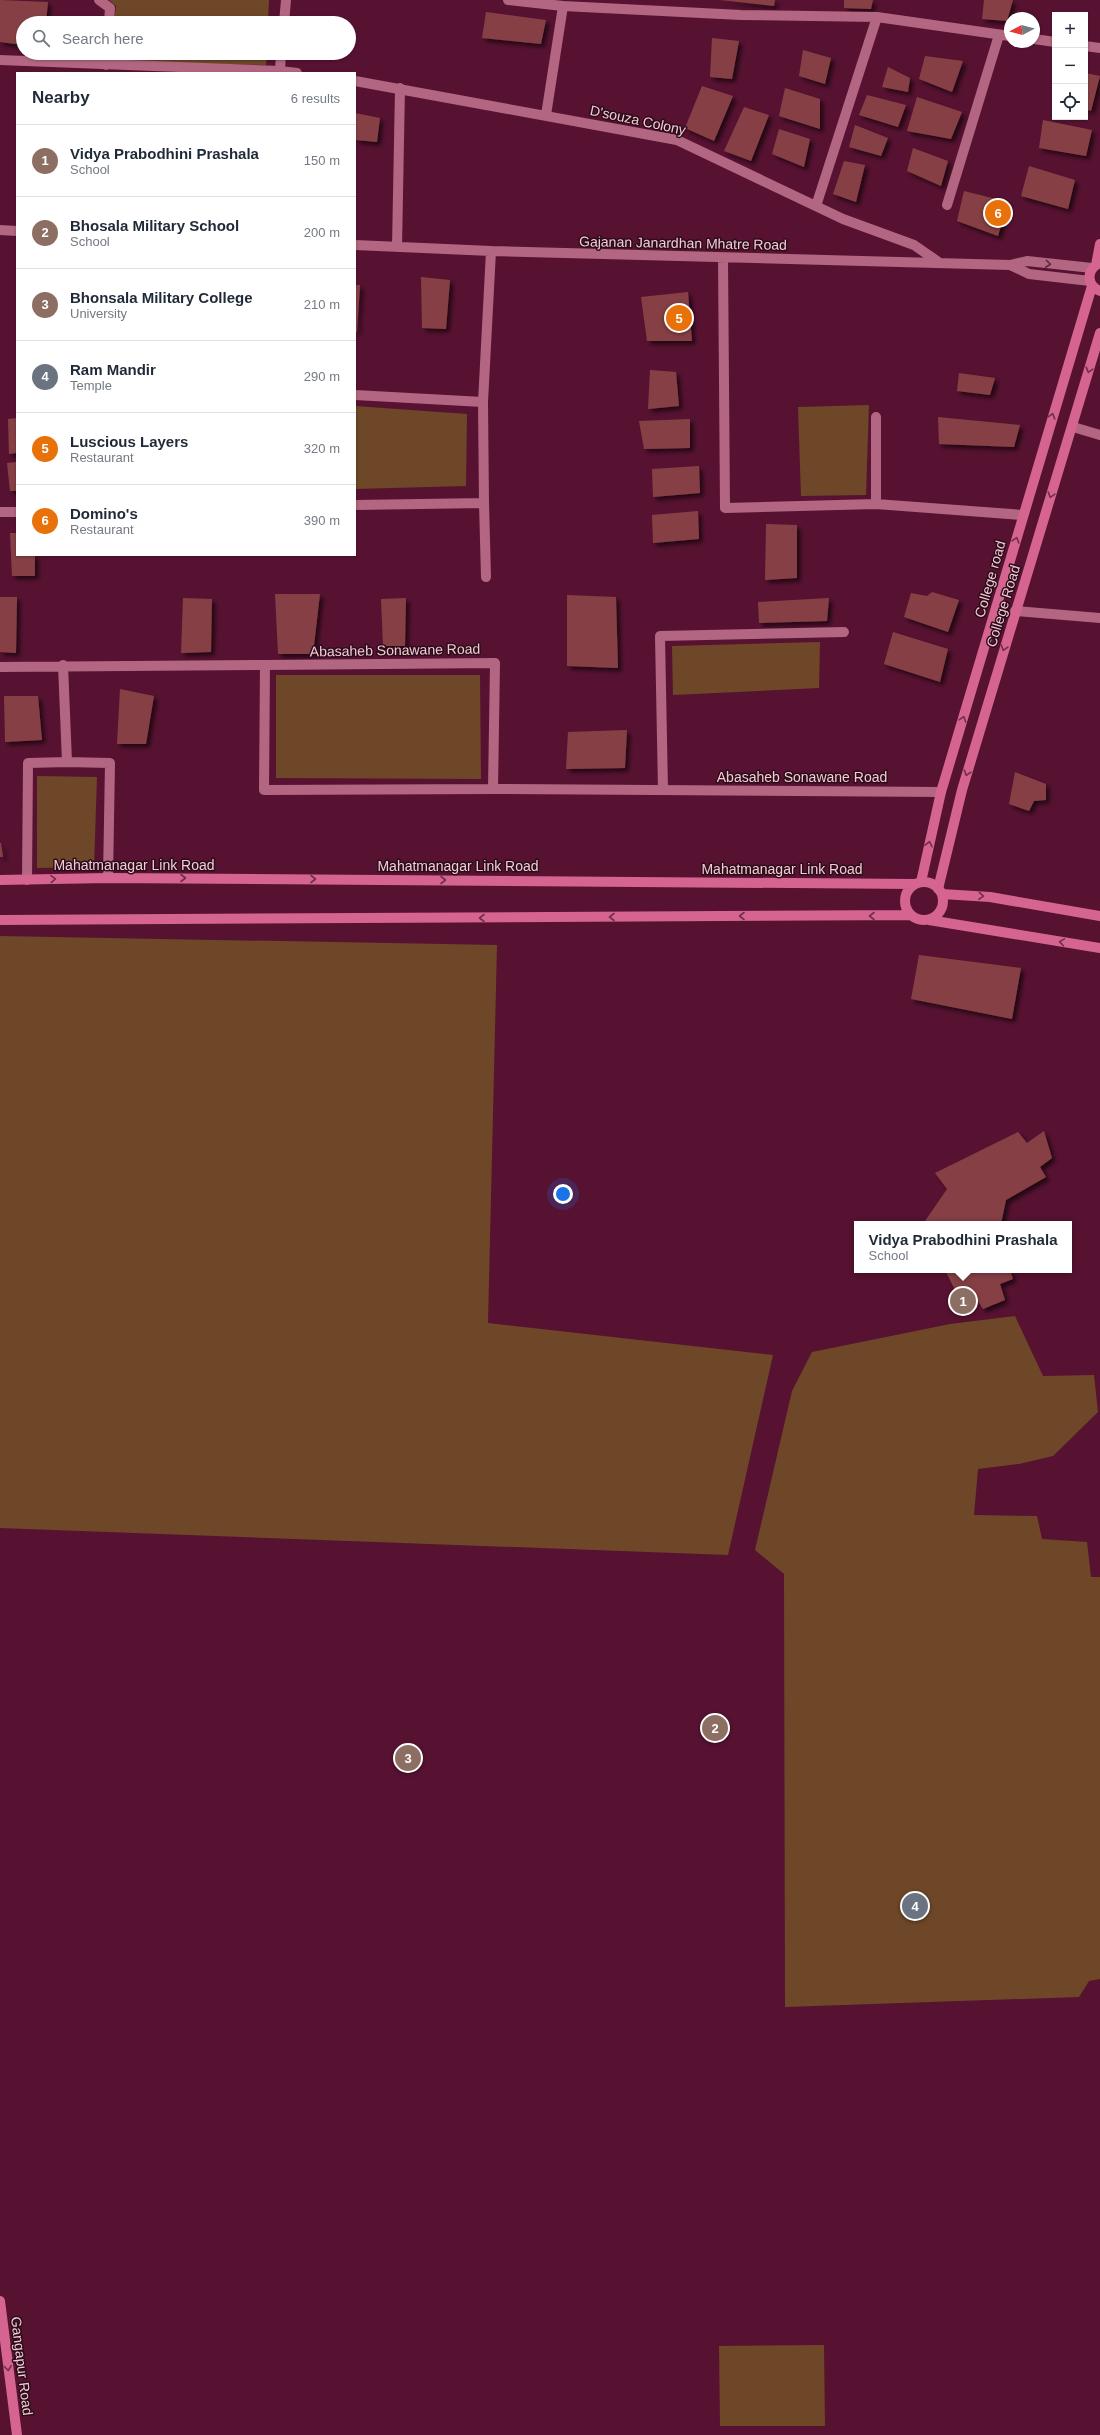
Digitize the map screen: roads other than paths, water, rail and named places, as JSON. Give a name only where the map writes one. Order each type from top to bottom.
[{"type":"main road","points":[[1096,265],[1100,244]]},
{"type":"main road","name":"College road","points":[[918,883],[941,792],[1023,515],[1094,286],[1089,277],[1096,265]]},
{"type":"main road","name":"College Road","points":[[940,891],[962,790],[1100,333]]},
{"type":"main road","name":"Mahatmanagar Link Road","points":[[0,880],[108,878],[918,883]]},
{"type":"main road","points":[[929,920],[939,913],[942,907],[940,891],[933,884],[918,883],[910,888],[905,898],[907,911],[922,921],[929,920],[1100,948]]},
{"type":"main road","points":[[940,891],[990,897],[1100,916]]},
{"type":"main road","points":[[0,920],[911,915]]},
{"type":"main road","name":"Gangapur Road","points":[[0,2301],[17,2435]]},
{"type":"street","points":[[99,0],[110,8],[109,16]]},
{"type":"street","points":[[285,16],[286,0]]},
{"type":"street","points":[[508,0],[563,6],[741,15],[877,17],[1004,35]]},
{"type":"street","points":[[546,115],[563,6]]},
{"type":"street","points":[[816,206],[877,17]]},
{"type":"street","points":[[947,205],[999,35]]},
{"type":"street","points":[[1040,41],[1052,42]]},
{"type":"street","points":[[1088,46],[1100,48]]},
{"type":"street","points":[[0,60],[289,72]]},
{"type":"street","points":[[106,60],[106,65]]},
{"type":"street","points":[[280,71],[281,60]]},
{"type":"street","name":"D'souza Colony","points":[[356,81],[400,88],[677,140],[843,219],[914,245],[940,263]]},
{"type":"street","points":[[397,247],[400,88]]},
{"type":"street","points":[[0,230],[16,231]]},
{"type":"street","name":"Gajanan Janardhan Mhatre Road","points":[[356,244],[491,251],[723,258],[1010,265],[1027,261],[1096,265]]},
{"type":"street","points":[[486,577],[483,402],[491,251]]},
{"type":"street","points":[[723,258],[726,508],[876,504],[1023,515]]},
{"type":"street","name":"Gajanan Janardhan Mhatre Road","points":[[1010,265],[1030,274],[1094,286]]},
{"type":"street","points":[[356,395],[483,402]]},
{"type":"street","points":[[876,417],[876,504]]},
{"type":"street","points":[[1072,427],[1100,435]]},
{"type":"street","points":[[356,506],[484,503]]},
{"type":"street","points":[[0,512],[16,512]]},
{"type":"street","points":[[1015,611],[1100,618]]},
{"type":"street","points":[[663,790],[660,636],[844,632]]},
{"type":"street","name":"Abasaheb Sonawane Road","points":[[0,667],[63,665],[265,665],[495,662],[493,789]]},
{"type":"street","points":[[63,665],[67,762]]},
{"type":"street","name":"Abasaheb Sonawane Road","points":[[265,665],[264,790],[493,789],[941,792]]},
{"type":"street","points":[[27,880],[28,763],[67,762],[110,763],[108,878]]},
{"type":"place","name":"Domino's","points":[[998,213]]},
{"type":"place","name":"Luscious Layers","points":[[679,318]]},
{"type":"place","name":"Vidya Prabodhini Prashala","points":[[963,1301]]},
{"type":"place","name":"Bhosala Military School","points":[[715,1728]]},
{"type":"place","name":"Bhonsala Military College","points":[[408,1758]]},
{"type":"place","name":"Ram Mandir","points":[[915,1906]]}]
